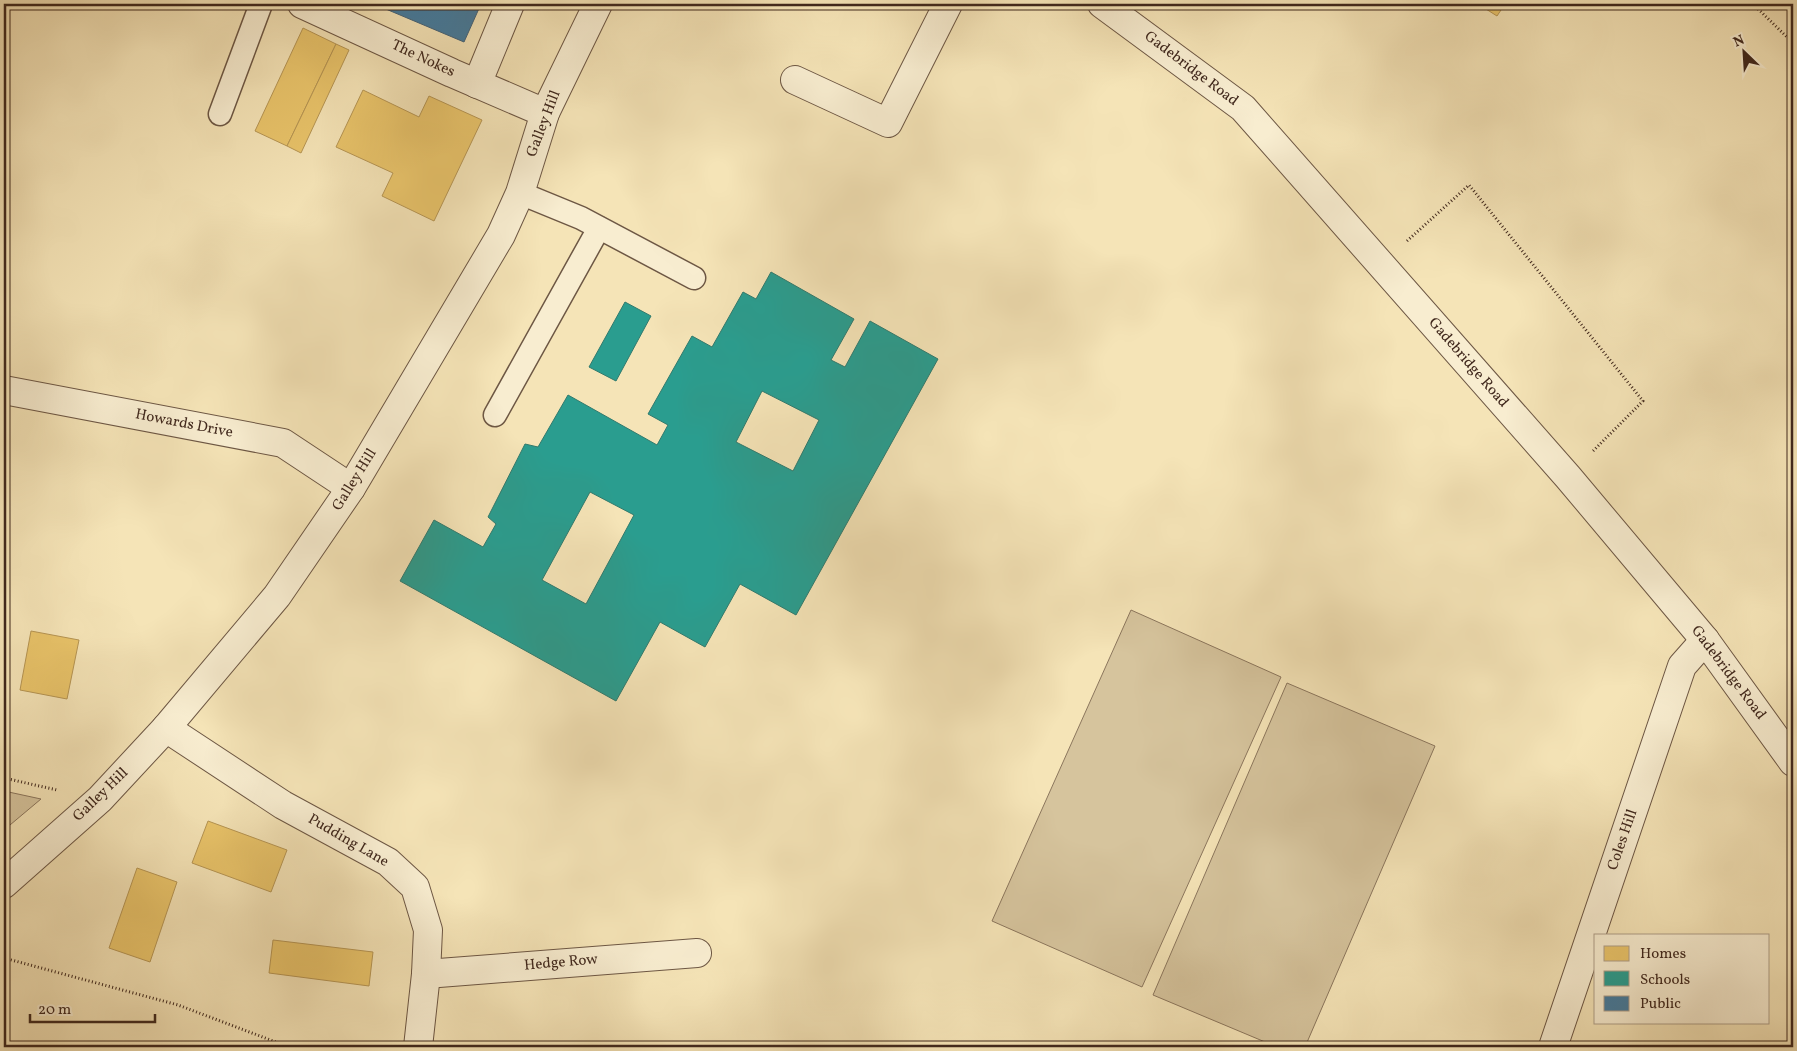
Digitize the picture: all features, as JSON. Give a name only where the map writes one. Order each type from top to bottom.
[{"type":"street","name":"The Nokes","points":[[302,4],[477,84],[545,112]]},
{"type":"street","points":[[477,84],[510,4]]},
{"type":"street","name":"Galley Hill","points":[[4,884],[100,799],[166,728],[277,596],[351,488],[502,235],[520,193],[545,112],[598,4]]},
{"type":"street","points":[[795,80],[888,123],[948,4]]},
{"type":"street","name":"Gadebridge Road","points":[[1102,4],[1243,108],[1568,477],[1705,640],[1793,762]]},
{"type":"street","name":"Howards Drive","points":[[4,390],[283,443],[351,488]]},
{"type":"street","name":"Coles Hill","points":[[1553,1047],[1682,666],[1705,640]]},
{"type":"street","name":"Pudding Lane","points":[[166,728],[283,805],[388,862],[415,888],[428,930],[426,974],[418,1047]]},
{"type":"street","name":"Hedge Row","points":[[426,974],[697,952]]},
{"type":"lane","points":[[220,114],[262,4]]},
{"type":"lane","points":[[520,193],[581,218],[694,278]]},
{"type":"lane","points":[[495,415],[599,228]]},
{"type":"path","points":[[1752,4],[1791,41],[1793,39]]},
{"type":"path","points":[[1381,264],[1469,185],[1642,401],[1568,477]]},
{"type":"path","points":[[4,778],[100,799]]},
{"type":"path","points":[[4,958],[178,1005],[289,1047]]},
{"type":"shaded area","points":[[1131,610],[1281,677],[1142,987],[992,921]]},
{"type":"shaded area","points":[[1287,683],[1435,746],[1305,1047],[1277,1047],[1153,995]]},
{"type":"shaded area","points":[[4,791],[41,799],[4,830]]},
{"type":"building: Homes","points":[[1478,4],[1505,4],[1497,16]]},
{"type":"building: Homes","points":[[303,28],[336,44],[287,146],[255,131]]},
{"type":"building: Homes","points":[[336,44],[349,50],[301,153],[287,146]]},
{"type":"building: Homes","points":[[363,90],[419,117],[429,96],[482,120],[434,221],[382,196],[393,173],[336,147]]},
{"type":"building: Homes","points":[[31,631],[79,640],[67,699],[20,690]]},
{"type":"building: Homes","points":[[208,821],[287,850],[271,892],[192,863]]},
{"type":"building: Homes","points":[[137,868],[177,882],[150,962],[109,948]]},
{"type":"building: Homes","points":[[273,940],[373,952],[369,986],[269,973]]},
{"type":"building: Schools","points":[[771,272],[854,319],[831,360],[845,367],[870,321],[938,359],[796,615],[740,584],[705,647],[660,622],[616,701],[400,581],[434,520],[483,547],[496,524],[488,517],[525,444],[538,447],[568,395],[657,445],[668,425],[648,414],[692,336],[712,347],[743,292],[756,299]],"holes":[[[762,391],[819,420],[793,471],[736,442]],[[590,492],[634,515],[586,604],[542,580]]]},
{"type":"building: Schools","points":[[625,302],[651,316],[616,381],[589,367]]},
{"type":"building: Public","points":[[374,4],[481,4],[464,42]]}]
